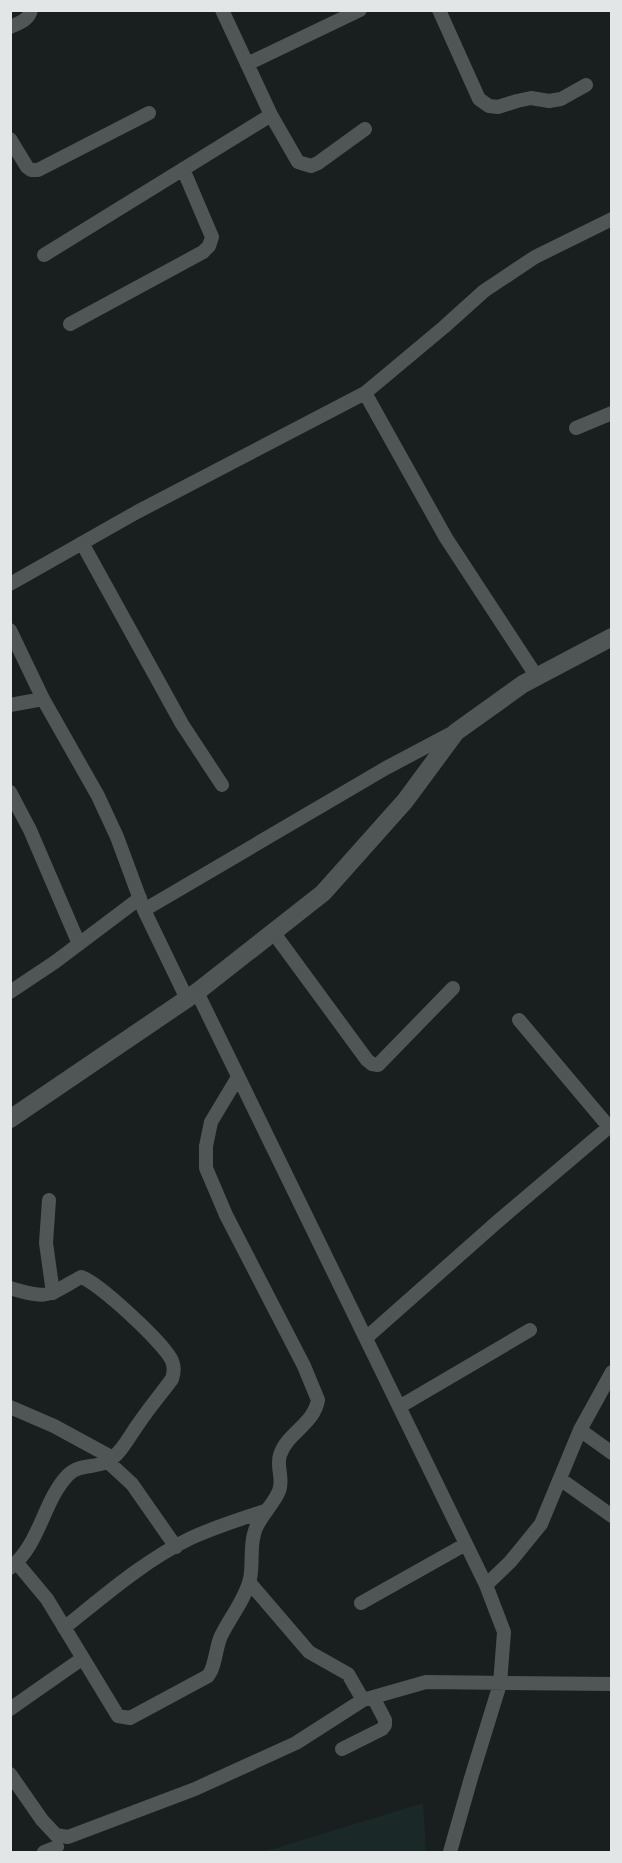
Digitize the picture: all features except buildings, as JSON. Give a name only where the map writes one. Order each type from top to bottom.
[{"type":"street","points":[[10,27],[24,21],[32,10]]},
{"type":"street","points":[[222,10],[271,115],[298,162],[310,166],[318,163],[365,129]]},
{"type":"street","points":[[439,10],[479,99],[489,106],[498,107],[531,98],[549,101],[561,99],[586,85]]},
{"type":"street","points":[[247,64],[357,11]]},
{"type":"street","points":[[10,139],[27,167],[31,170],[38,170],[149,113]]},
{"type":"street","points":[[44,255],[271,115]]},
{"type":"street","points":[[70,324],[203,252],[209,246],[212,237],[183,169]]},
{"type":"street","points":[[10,584],[137,512],[365,393],[484,291],[535,257],[612,219]]},
{"type":"street","points":[[365,393],[446,538],[537,677]]},
{"type":"street","points":[[576,428],[612,413]]},
{"type":"street","points":[[82,543],[182,724],[222,785]]},
{"type":"street","points":[[10,630],[43,699],[98,796],[117,837],[142,904],[238,1077],[486,1585],[504,1632],[501,1684],[450,1852]]},
{"type":"street","points":[[10,1119],[192,995],[323,893],[405,801],[456,732],[523,684],[612,637]]},
{"type":"street","points":[[10,705],[43,699]]},
{"type":"street","points":[[10,992],[142,904],[461,728]]},
{"type":"street","points":[[10,792],[30,830],[79,944]]},
{"type":"street","points":[[273,932],[372,1064],[378,1065],[453,988]]},
{"type":"street","points":[[366,1338],[610,1126],[519,1020]]},
{"type":"street","points":[[10,1288],[37,1297],[53,1293],[81,1277],[87,1279],[113,1299],[165,1350],[172,1360],[174,1371],[172,1379],[123,1446],[109,1459],[78,1468],[67,1476],[42,1516],[32,1540],[14,1565],[41,1591],[118,1716],[130,1718],[208,1676],[214,1665],[221,1637],[245,1595],[249,1582],[254,1534],[265,1511],[280,1489],[278,1462],[280,1454],[313,1415],[318,1400],[304,1366],[226,1215],[206,1168],[206,1146],[211,1122],[238,1077]]},
{"type":"street","points":[[49,1200],[46,1250],[53,1293]]},
{"type":"street","points":[[399,1407],[530,1330]]},
{"type":"street","points":[[486,1585],[510,1563],[541,1524],[580,1430],[612,1371]]},
{"type":"street","points":[[10,1407],[54,1426],[109,1459],[132,1484],[176,1547]]},
{"type":"street","points":[[580,1430],[612,1453]]},
{"type":"street","points":[[560,1479],[612,1516]]},
{"type":"street","points":[[64,1628],[112,1589],[191,1538],[265,1511]]},
{"type":"street","points":[[361,1603],[466,1544]]},
{"type":"street","points":[[249,1582],[309,1652],[348,1674],[385,1720],[382,1729],[342,1749]]},
{"type":"street","points":[[10,1708],[82,1658]]},
{"type":"street","points":[[10,1774],[42,1820],[56,1835],[68,1837],[195,1789],[296,1743],[368,1699],[426,1682],[612,1684]]},
{"type":"shaded area","points":[[423,1803],[426,1852],[263,1852]]}]
